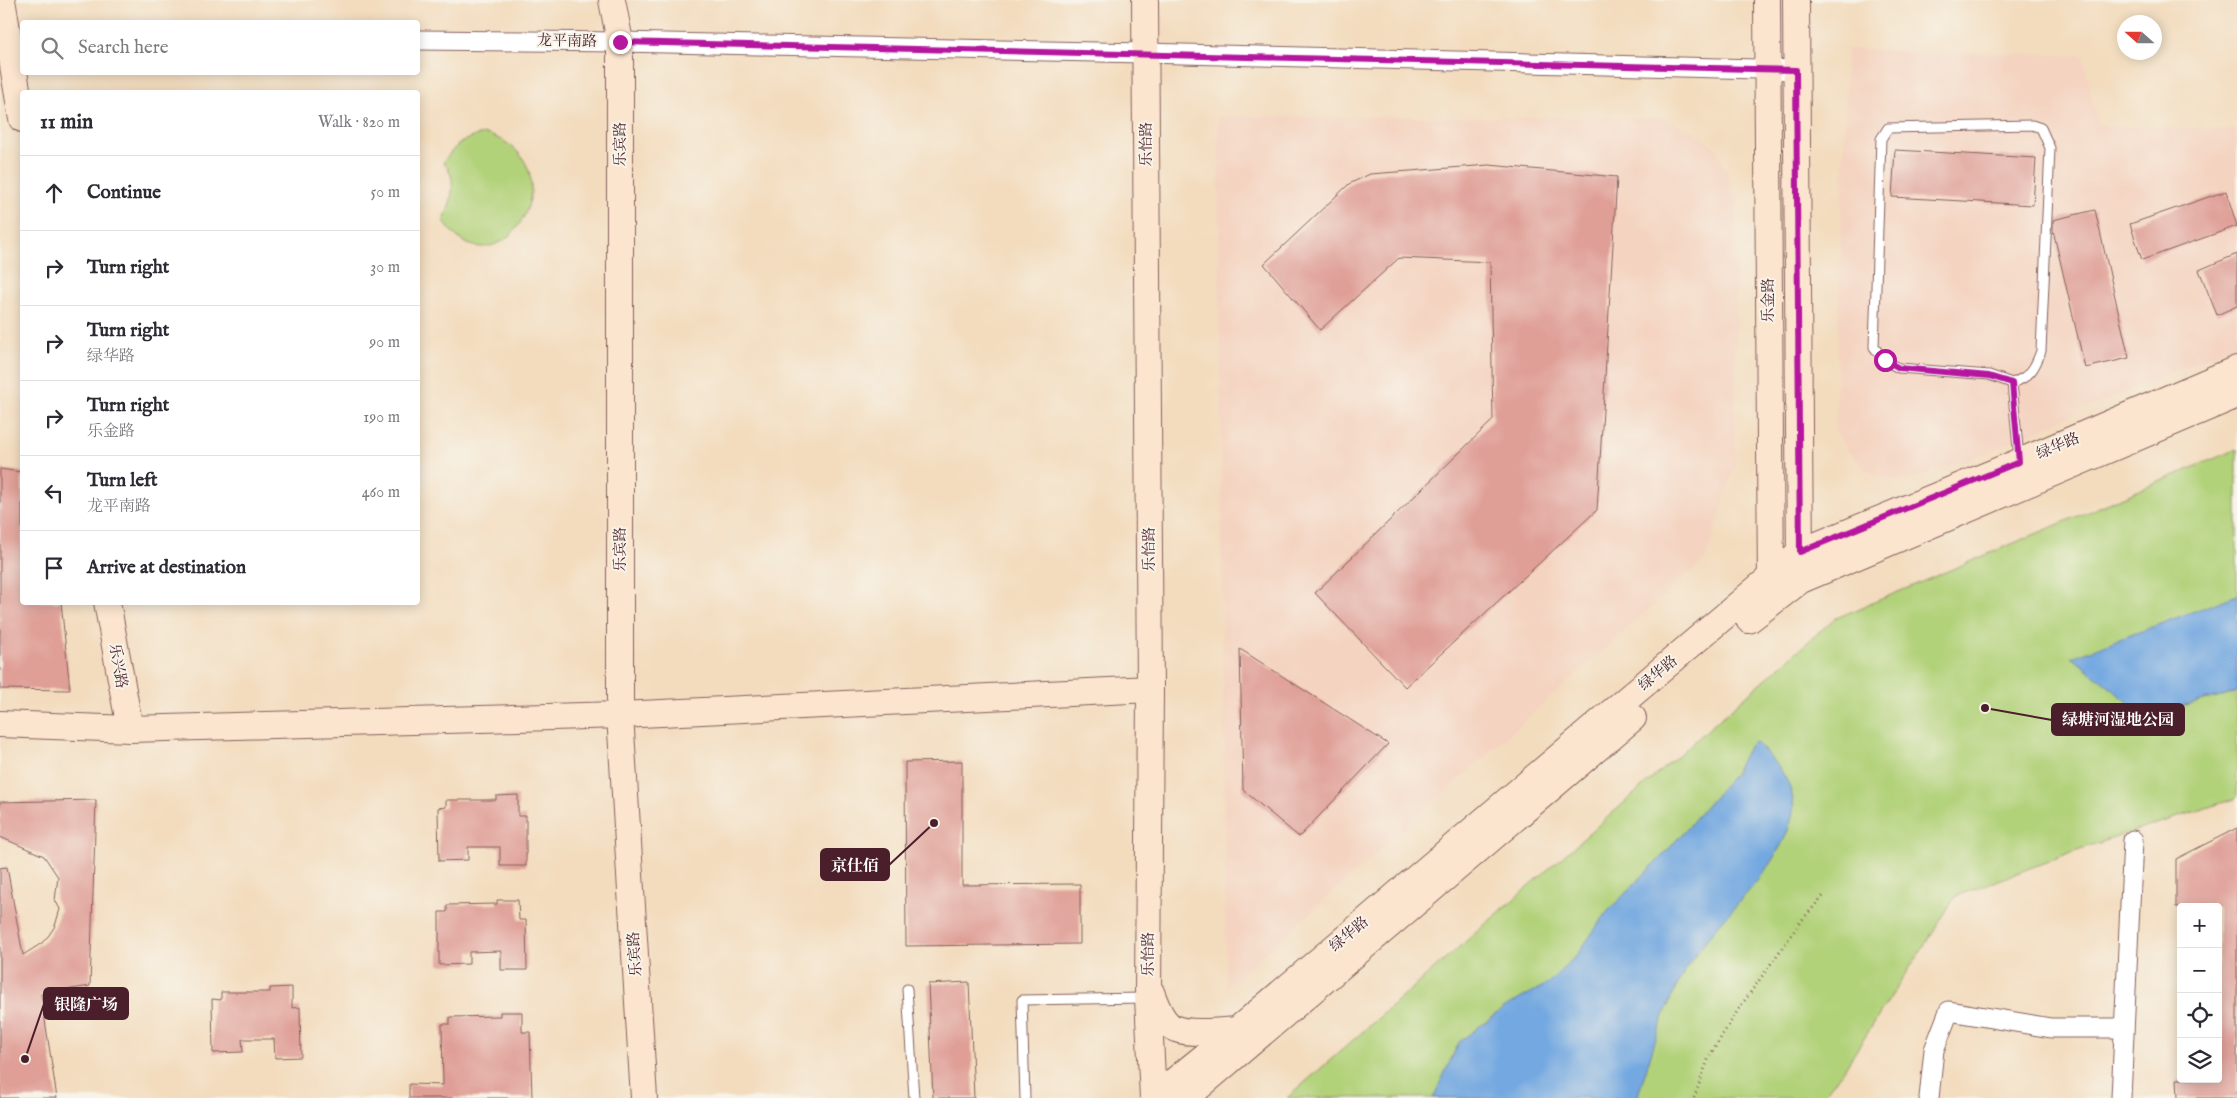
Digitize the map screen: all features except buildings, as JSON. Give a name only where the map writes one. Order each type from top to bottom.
[{"type":"main road","points":[[2,0],[10,35],[20,105]]},
{"type":"main road","name":"乐宾路","points":[[612,0],[620,42],[620,715],[644,1098]]},
{"type":"main road","name":"乐怡路","points":[[1145,0],[1150,690],[1148,989],[1153,1098]]},
{"type":"main road","name":"乐金路","points":[[1767,0],[1771,589]]},
{"type":"main road","name":"乐金路","points":[[1796,0],[1800,580]]},
{"type":"main road","name":"绿华路","points":[[1186,1098],[1771,589],[1800,552],[2019,462],[2237,369]]},
{"type":"main road","name":"绿华路","points":[[1153,1098],[1771,589],[1800,580],[2237,395]]},
{"type":"main road","name":"乐兴路","points":[[108,605],[130,729]]},
{"type":"main road","points":[[0,724],[130,729],[620,715],[1150,690]]},
{"type":"main road","points":[[1148,989],[1157,1008],[1170,1026],[1183,1031],[1237,1030]]},
{"type":"street","name":"龙平南路","points":[[420,40],[620,42],[1146,53],[1796,70]]},
{"type":"street","points":[[2121,1098],[2133,840]]},
{"type":"street","points":[[1929,1098],[1934,1050],[1949,1011],[2051,1028],[2124,1028]]},
{"type":"lane","points":[[2032,125],[2041,128],[2050,148],[2041,351],[2036,364],[2024,379],[2012,383],[1989,376],[1899,368],[1885,360],[1874,347],[1881,139],[1888,128],[2032,125]]},
{"type":"lane","points":[[2012,383],[2019,462]]},
{"type":"lane","points":[[907,989],[914,1098]]},
{"type":"lane","points":[[1025,1098],[1022,1000],[1148,989]]},
{"type":"path","points":[[1694,1098],[1709,1057],[1738,1010],[1802,920],[1825,894]]},
{"type":"shaded area","points":[[1847,49],[2083,56],[2098,125],[2237,130],[2237,345],[1993,450],[1907,481],[1879,477],[1864,468],[1848,450],[1835,430]]},
{"type":"shaded area","points":[[1218,116],[1661,118],[1696,132],[1717,149],[1737,198],[1735,466],[1706,558],[1226,988]]},
{"type":"green space","points":[[486,134],[512,147],[526,164],[531,185],[528,206],[519,225],[504,239],[487,247],[464,242],[446,224],[444,220],[451,198],[452,183],[451,175],[443,163],[461,143],[472,137]]},
{"type":"green space","points":[[2237,449],[2237,798],[2080,849],[1956,896],[1843,1071],[1821,1098],[1287,1098],[1834,619]]},
{"type":"water","points":[[2237,595],[2237,692],[2144,715],[2072,657]]},
{"type":"water","points":[[1755,742],[1782,772],[1789,785],[1793,799],[1793,812],[1787,833],[1763,874],[1714,930],[1687,967],[1671,998],[1637,1098],[1433,1098],[1459,1042],[1505,1007],[1547,984],[1576,956],[1608,911],[1667,851],[1734,774],[1748,747]]},
{"type":"place","name":"绿塘河湿地公园","points":[[1985,708]]},
{"type":"place","name":"京仕佰","points":[[934,823]]},
{"type":"place","name":"银隆广场","points":[[25,1059]]},
{"type":"route","points":[[620,42],[1146,53],[1796,70],[1800,552],[2019,462],[2012,383],[1989,376],[1899,368],[1885,360]]}]
